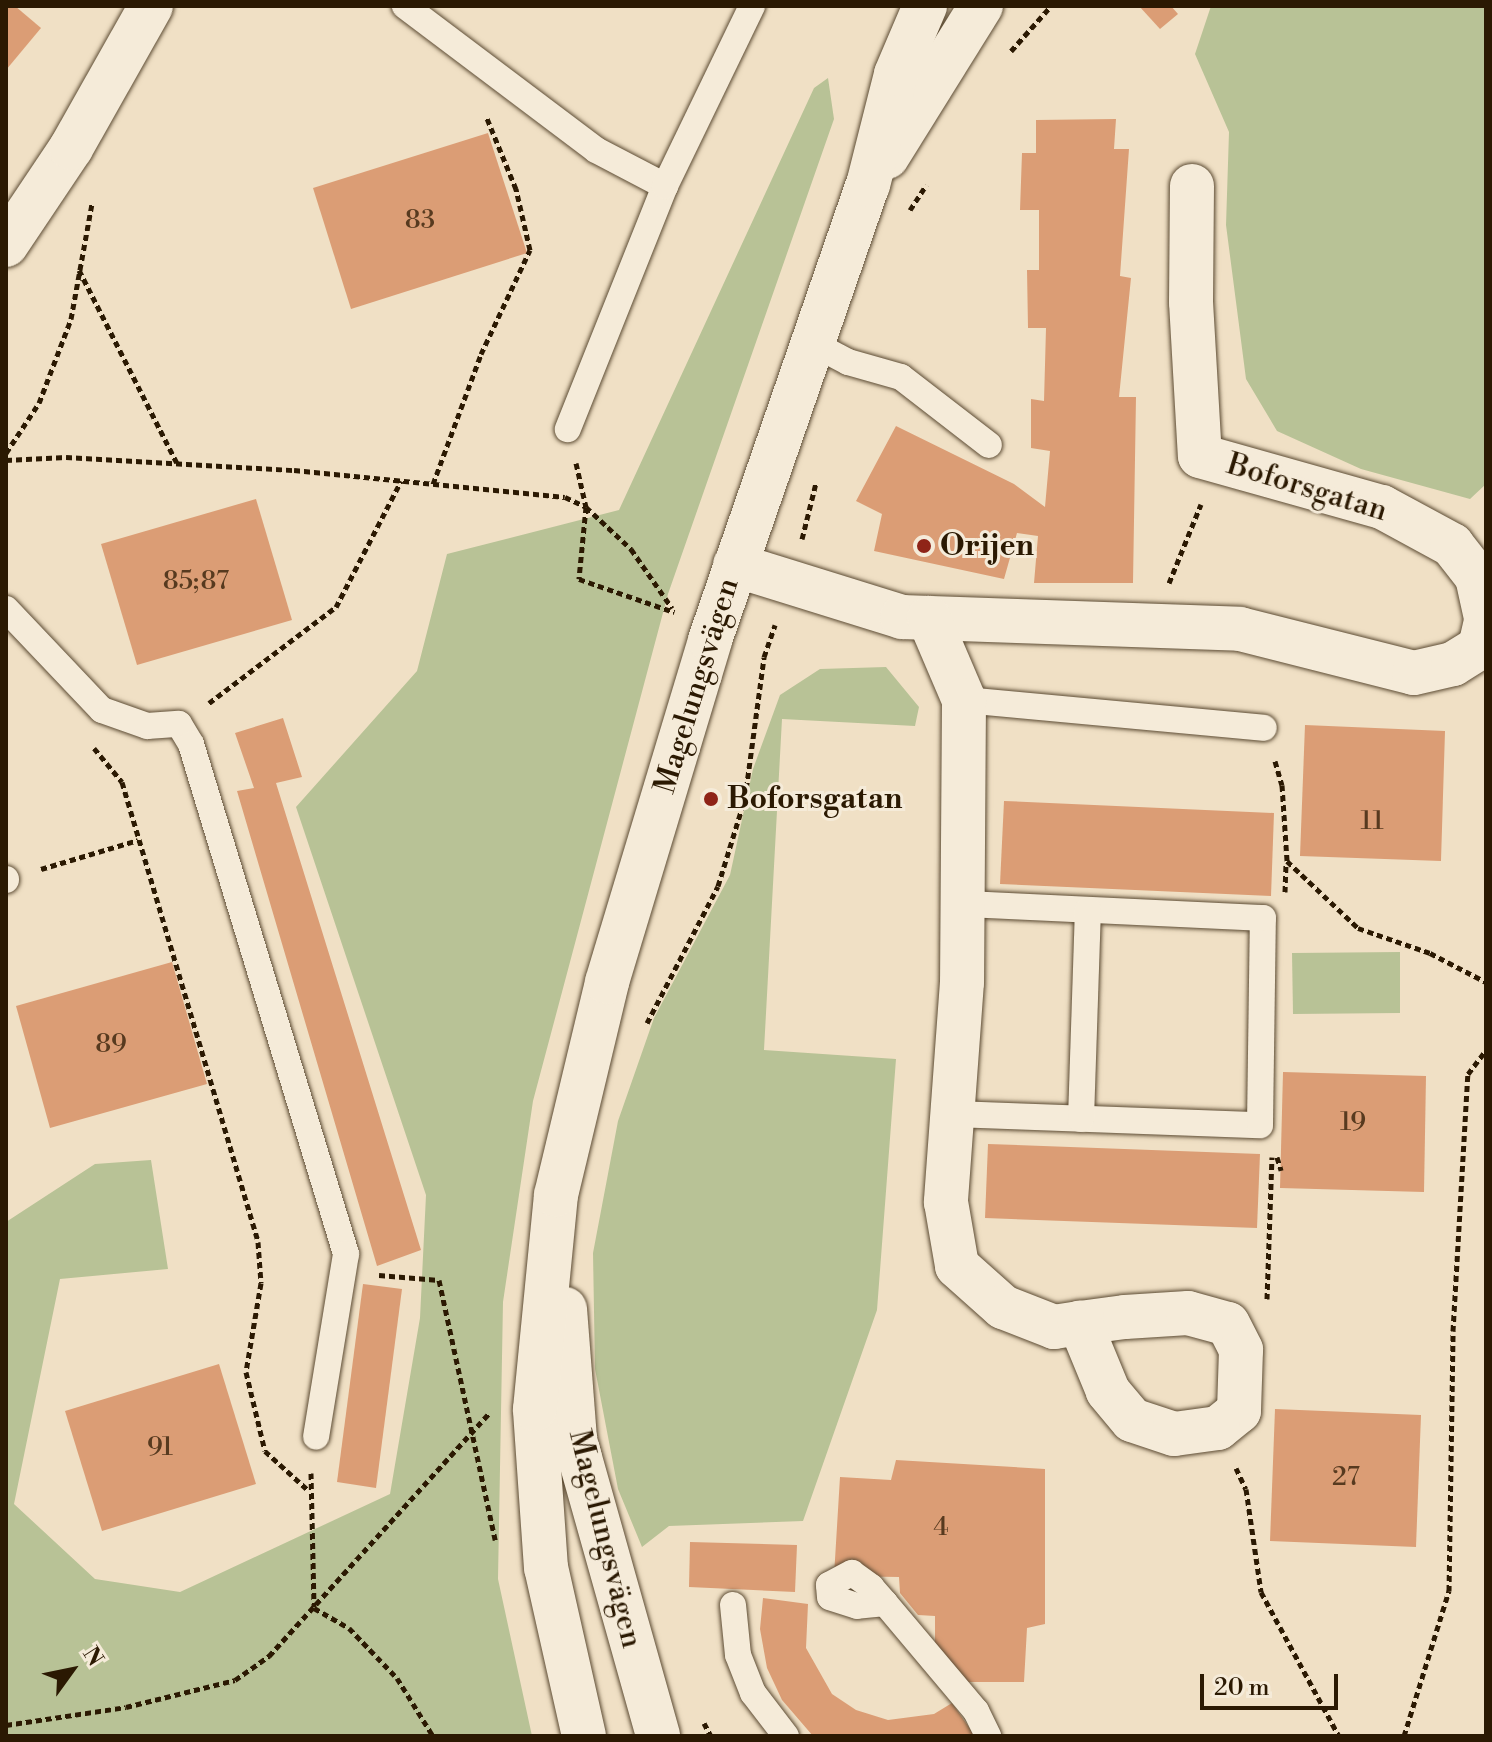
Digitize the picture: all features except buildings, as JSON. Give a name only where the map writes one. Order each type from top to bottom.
[{"type":"street","points":[[6,245],[71,148],[151,6]]},
{"type":"street","name":"Magelungsvägen","points":[[584,1736],[546,1568],[535,1409],[556,1195],[607,982],[735,565],[810,342],[868,185],[896,74],[925,6]]},
{"type":"street","name":"Magelungsvägen","points":[[868,185],[981,6]]},
{"type":"street","name":"Boforsgatan","points":[[735,565],[902,617],[1240,629],[1414,673],[1453,664],[1480,647],[1486,619],[1477,577],[1452,545],[1382,507],[1200,456],[1191,302],[1192,186]]},
{"type":"street","points":[[929,618],[964,700],[963,904],[946,1202],[957,1266],[1003,1307],[1054,1327],[1080,1323],[1188,1313],[1228,1324],[1241,1350],[1239,1411],[1218,1428],[1174,1434],[1132,1420],[1108,1391],[1080,1323]]},
{"type":"street","name":"Magelungsvägen","points":[[556,1195],[575,1440],[658,1736]]},
{"type":"lane","points":[[405,6],[596,150],[665,186]]},
{"type":"lane","points":[[568,429],[665,186],[752,6]]},
{"type":"lane","points":[[810,342],[848,362],[901,377],[989,445]]},
{"type":"lane","points":[[6,609],[102,710],[147,726],[179,724],[191,744],[346,1254],[316,1437]]},
{"type":"lane","points":[[964,700],[1264,728]]},
{"type":"lane","points":[[953,1114],[1260,1125],[1263,918],[963,904]]},
{"type":"lane","points":[[1081,1119],[1088,910]]},
{"type":"lane","points":[[885,1603],[976,1711],[988,1736]]},
{"type":"lane","points":[[733,1605],[743,1667],[753,1693],[786,1736]]},
{"type":"path","points":[[1004,62],[1051,6]]},
{"type":"path","points":[[433,484],[481,354],[530,250],[516,189],[481,110]]},
{"type":"path","points":[[906,216],[931,178]]},
{"type":"path","points":[[6,453],[39,403],[71,319],[93,199]]},
{"type":"path","points":[[78,269],[177,463]]},
{"type":"path","points":[[6,460],[66,457],[177,463],[565,497],[586,507],[631,549],[675,612],[579,579],[586,507],[568,429]]},
{"type":"path","points":[[641,1034],[718,886],[745,798],[764,657],[791,582],[817,479]]},
{"type":"path","points":[[179,724],[336,607],[401,481]]},
{"type":"path","points":[[1120,625],[1118,601],[1168,588],[1177,553],[1201,512],[1200,497]]},
{"type":"path","points":[[1264,728],[1282,785],[1287,861],[1358,928],[1430,953],[1486,982]]},
{"type":"path","points":[[84,737],[122,782],[258,1242],[261,1283],[246,1372],[265,1451],[309,1491]]},
{"type":"path","points":[[6,879],[138,840]]},
{"type":"path","points":[[1404,1736],[1449,1591],[1453,1331],[1468,1074],[1486,1050]]},
{"type":"path","points":[[346,1254],[367,1273],[439,1280],[496,1544]]},
{"type":"path","points":[[6,1725],[126,1707],[235,1680],[269,1656],[492,1411]]},
{"type":"path","points":[[1218,1428],[1246,1489],[1261,1592],[1339,1736]]},
{"type":"path","points":[[314,1608],[309,1491],[316,1437]]},
{"type":"path","points":[[314,1608],[349,1628],[397,1678],[433,1736]]},
{"type":"green space","points":[[1211,6],[1486,6],[1486,484],[1470,499],[1361,469],[1277,431],[1246,379],[1226,225],[1229,132],[1195,54]]},
{"type":"green space","points":[[828,78],[834,119],[668,594],[533,1101],[503,1302],[498,1579],[532,1736],[6,1736],[6,1222],[95,1164],[151,1160],[168,1269],[60,1279],[14,1504],[95,1579],[180,1592],[390,1494],[420,1318],[426,1195],[296,807],[417,671],[447,554],[619,510],[814,88]]},
{"type":"green space","points":[[886,667],[919,707],[915,726],[782,719],[764,1050],[896,1059],[877,1310],[803,1521],[669,1526],[642,1547],[618,1489],[595,1369],[593,1253],[618,1121],[654,1018],[730,875],[753,769],[780,695],[820,669]]},
{"type":"green space","points":[[1400,952],[1400,1013],[1293,1014],[1292,953]]},
{"type":"place","name":"Orijen","points":[[924,546]]},
{"type":"place","name":"Boforsgatan","points":[[711,799]]}]
